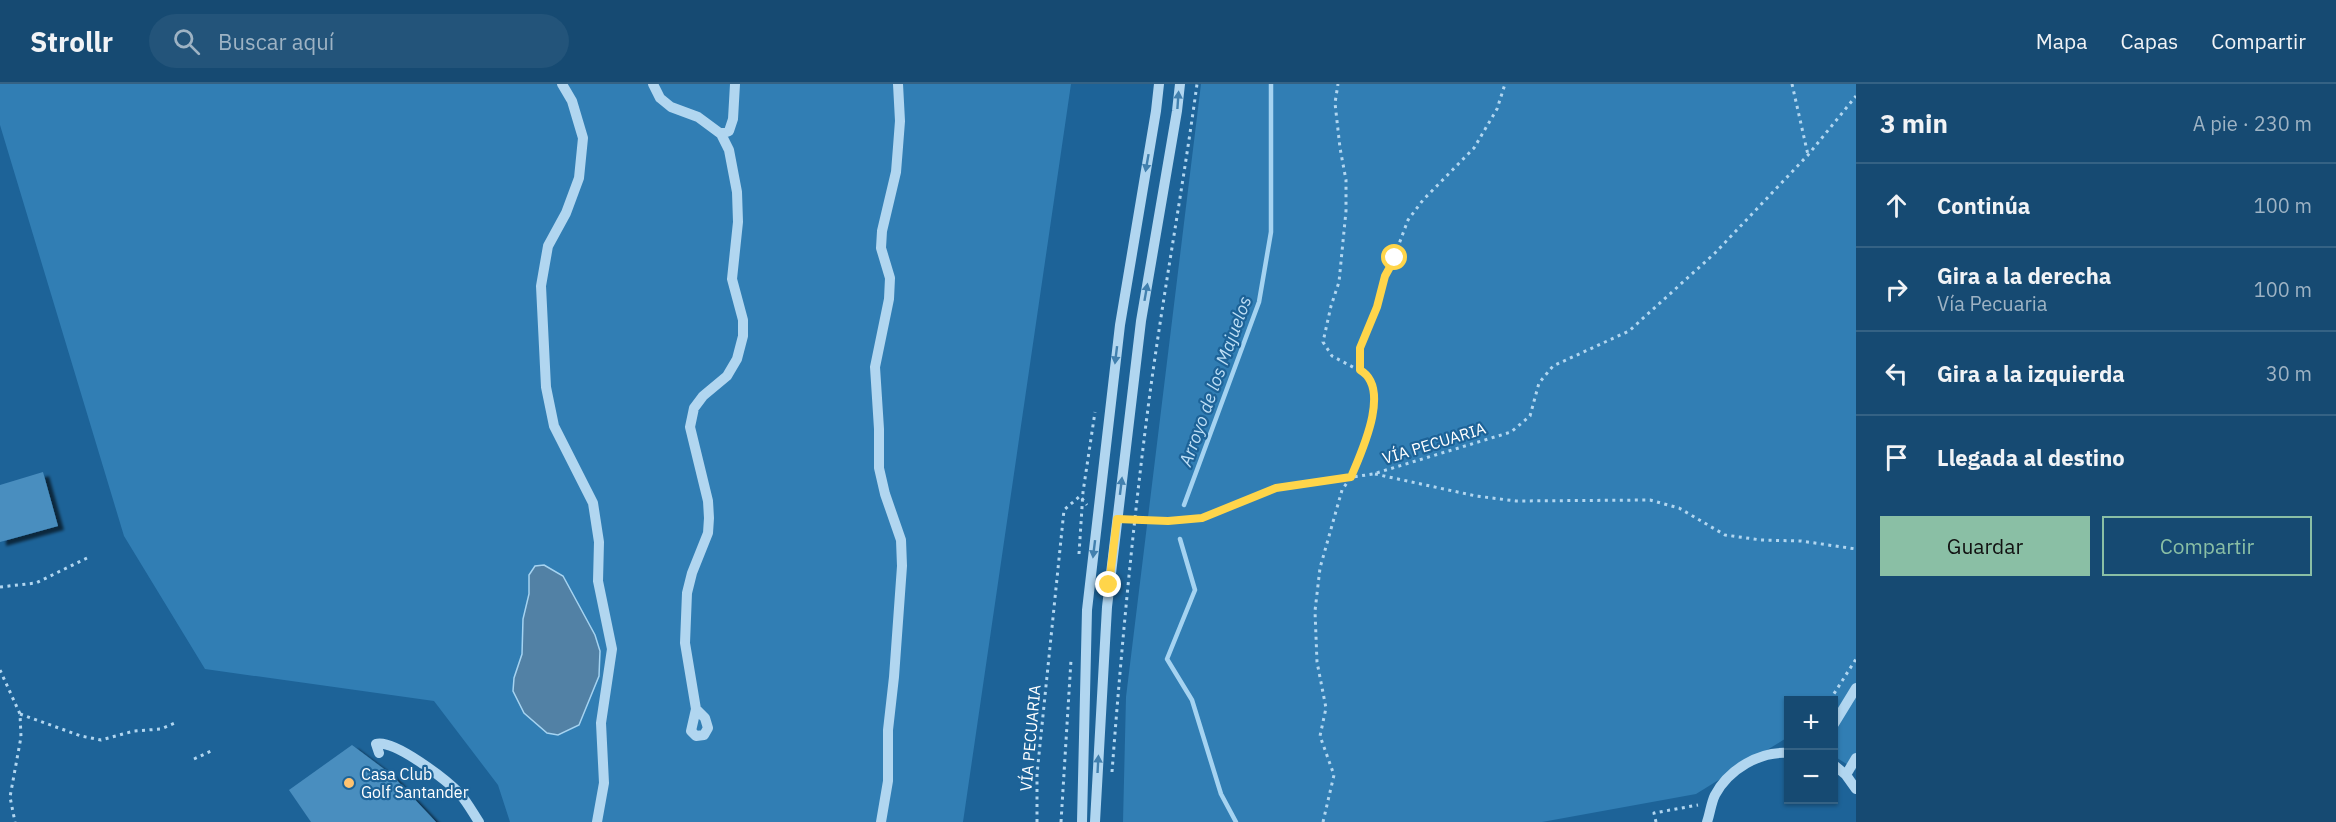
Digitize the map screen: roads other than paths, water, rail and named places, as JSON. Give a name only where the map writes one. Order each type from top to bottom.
[{"type":"street","points":[[562,84],[572,101],[584,138],[579,178],[566,213],[548,246],[541,286],[546,387],[554,426],[593,503],[599,542],[598,581],[612,649],[601,723],[604,783],[597,822]]},
{"type":"street","points":[[653,84],[660,98],[671,107],[698,117],[721,134],[729,150],[737,192],[738,222],[732,279],[743,320],[743,336],[737,359],[727,376],[698,402],[694,408],[690,427],[708,501],[709,518],[708,533],[692,573],[687,593],[686,643],[696,709]]},
{"type":"street","points":[[721,134],[729,131],[733,119],[735,84]]},
{"type":"street","points":[[881,822],[888,781],[888,729],[902,566],[901,540],[885,494],[879,468],[875,367],[889,299],[890,278],[881,248],[881,240],[896,172],[900,121],[898,84]]},
{"type":"street","points":[[1082,822],[1087,610],[1120,325],[1159,84]]},
{"type":"street","points":[[1095,822],[1107,607],[1117,519],[1140,321],[1177,111],[1179,84]]},
{"type":"street","points":[[1838,716],[1856,688]]},
{"type":"street","points":[[380,753],[376,744],[380,742],[399,750],[432,771],[459,794],[479,822]]},
{"type":"street","points":[[1707,822],[1715,795],[1738,767],[1773,752],[1784,753]]},
{"type":"street","points":[[1846,775],[1856,758]]},
{"type":"street","points":[[1838,769],[1846,775],[1856,789]]},
{"type":"waterway","name":"Arroyo de los Majuelos","points":[[1184,505],[1259,302],[1271,232],[1271,84]]},
{"type":"waterway","name":"Arroyo de los Majuelos","points":[[1180,539],[1195,590],[1167,659],[1192,700],[1221,794],[1236,822]]},
{"type":"place","name":"Casa Club Golf Santander","points":[[349,783]]}]
